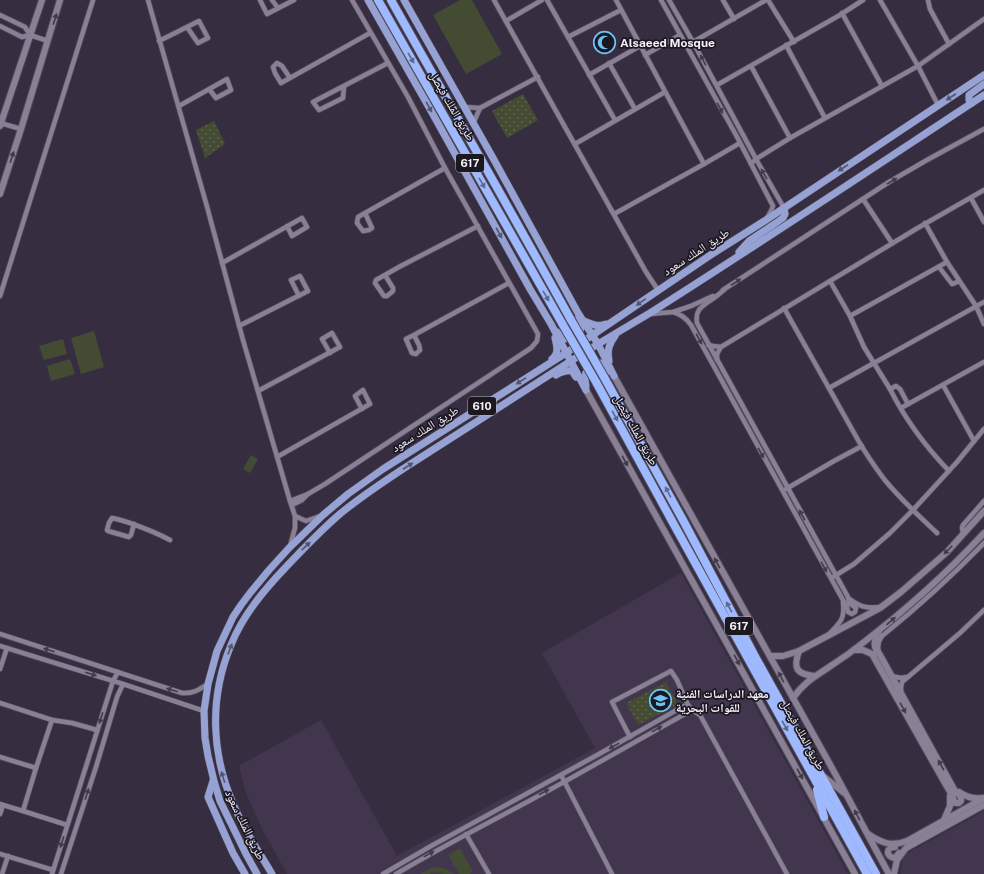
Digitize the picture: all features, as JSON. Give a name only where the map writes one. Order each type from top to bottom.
[{"type":"highway","name":"طريق الملك فيصل","points":[[377,0],[596,382],[867,874]]},
{"type":"highway","name":"طريق الملك فيصل","points":[[391,0],[604,377],[670,496],[757,660],[876,874]]},
{"type":"highway","points":[[815,781],[824,816]]},
{"type":"main road","points":[[0,124],[42,0]]},
{"type":"main road","points":[[0,194],[60,0]]},
{"type":"main road","points":[[368,0],[551,324],[586,390],[855,874]]},
{"type":"main road","points":[[377,0],[402,59]]},
{"type":"main road","points":[[404,0],[578,313],[598,344],[715,560],[770,656],[889,874]]},
{"type":"main road","name":"طريق الملك سعود","points":[[257,874],[220,801],[208,756],[205,738],[204,712],[208,684],[218,651],[233,617],[268,570],[323,515],[348,494],[383,469],[566,353],[709,256],[766,220],[984,75]]},
{"type":"main road","points":[[972,103],[969,100],[968,95],[984,84]]},
{"type":"main road","name":"طريق الملك سعود","points":[[272,874],[234,806],[222,774],[216,747],[215,710],[218,688],[231,645],[254,604],[272,582],[303,549],[341,513],[386,480],[570,361],[648,314],[787,225],[984,95]]},
{"type":"main road","points":[[720,267],[742,250],[749,241],[774,226],[783,218],[784,208]]},
{"type":"main road","points":[[551,324],[561,337],[565,339],[568,338],[580,330],[582,325],[578,313]]},
{"type":"main road","points":[[584,321],[595,326],[600,326],[614,321]]},
{"type":"main road","points":[[537,372],[557,354],[557,344],[551,324]]},
{"type":"main road","points":[[614,376],[608,353],[610,342],[619,331]]},
{"type":"main road","points":[[586,390],[584,375],[586,371],[600,363],[604,365],[614,376]]},
{"type":"main road","points":[[541,381],[563,372],[572,372],[586,390]]},
{"type":"main road","points":[[770,656],[783,656],[799,651],[881,607],[901,592],[947,552],[984,511]]},
{"type":"main road","points":[[793,698],[799,689],[814,676],[854,650],[879,631],[927,590],[964,555],[984,533]]},
{"type":"main road","points":[[879,631],[875,639],[876,651],[880,655],[949,784],[949,810],[944,821]]},
{"type":"main road","points":[[854,650],[868,651],[875,658],[949,784],[964,796],[984,798]]},
{"type":"main road","points":[[799,651],[796,664],[798,671],[802,674],[814,676]]},
{"type":"main road","points":[[819,772],[847,795]]},
{"type":"main road","points":[[214,781],[208,797],[233,852],[245,874]]},
{"type":"main road","points":[[894,874],[897,860],[909,843],[984,798]]},
{"type":"main road","points":[[866,834],[888,844],[909,843],[984,805]]},
{"type":"street","points":[[0,296],[93,0]]},
{"type":"street","points":[[148,0],[179,106],[239,326],[277,457],[296,516],[295,528],[290,548]]},
{"type":"street","points":[[260,0],[267,14],[294,0]]},
{"type":"street","points":[[272,0],[278,8]]},
{"type":"street","points":[[291,502],[325,484],[530,348],[537,341],[538,334],[444,168],[408,97],[352,0]]},
{"type":"street","points":[[494,0],[646,272],[658,290]]},
{"type":"street","points":[[506,21],[542,0]]},
{"type":"street","points":[[547,0],[615,120]]},
{"type":"street","points":[[616,0],[704,164]]},
{"type":"street","points":[[661,0],[773,206],[766,220]]},
{"type":"street","points":[[669,0],[784,208]]},
{"type":"street","points":[[723,0],[734,19]]},
{"type":"street","points":[[693,42],[767,0],[794,42]]},
{"type":"street","points":[[717,85],[786,45],[794,42],[863,0]]},
{"type":"street","points":[[880,0],[918,66],[938,105]]},
{"type":"street","points":[[928,0],[930,9],[949,44]]},
{"type":"street","points":[[568,37],[621,10]]},
{"type":"street","points":[[842,14],[882,86]]},
{"type":"street","points":[[0,15],[25,27],[30,35]]},
{"type":"street","points":[[751,164],[756,159],[790,138],[918,66],[984,19]]},
{"type":"street","points":[[160,41],[187,27],[199,21],[208,38],[198,43],[187,27]]},
{"type":"street","points":[[0,26],[22,37],[30,35],[48,41]]},
{"type":"street","points":[[290,78],[370,32]]},
{"type":"street","points":[[645,55],[680,35]]},
{"type":"street","points":[[786,45],[825,118]]},
{"type":"street","points":[[590,75],[640,46]]},
{"type":"street","points":[[344,86],[344,98],[319,110],[313,102],[388,63]]},
{"type":"street","points":[[610,63],[635,109]]},
{"type":"street","points":[[751,66],[790,138]]},
{"type":"street","points":[[464,107],[480,108],[538,77]]},
{"type":"street","points":[[179,106],[209,89],[227,79],[231,90],[216,98],[209,89]]},
{"type":"street","points":[[574,144],[665,92]]},
{"type":"street","points":[[473,124],[480,108]]},
{"type":"street","points":[[0,124],[21,129]]},
{"type":"street","points":[[673,312],[685,318],[691,325],[847,607],[848,612],[852,614],[854,613],[856,608],[849,602],[848,597],[708,345],[697,323],[697,313],[703,305],[724,290],[889,182],[984,129]]},
{"type":"street","points":[[614,214],[740,143]]},
{"type":"street","points":[[365,213],[444,168]]},
{"type":"street","points":[[717,360],[717,354],[721,347],[925,223],[984,190]]},
{"type":"street","points":[[971,198],[984,222]]},
{"type":"street","points":[[863,199],[892,243]]},
{"type":"street","points":[[222,262],[287,226],[302,218],[307,227],[292,236],[287,226]]},
{"type":"street","points":[[925,223],[947,262],[976,306],[984,324]]},
{"type":"street","points":[[385,275],[393,288],[393,291],[387,296],[384,296],[375,283],[376,280],[399,267],[478,226]]},
{"type":"street","points":[[850,316],[947,262]]},
{"type":"street","points":[[939,267],[952,284],[959,281]]},
{"type":"street","points":[[830,281],[850,316],[864,347],[890,388],[900,408],[921,439],[949,471]]},
{"type":"street","points":[[414,335],[509,283]]},
{"type":"street","points":[[648,314],[673,312],[691,306],[724,290]]},
{"type":"street","points":[[239,326],[299,296]]},
{"type":"street","points":[[829,388],[984,302]]},
{"type":"street","points":[[784,308],[862,446],[885,480],[937,534]]},
{"type":"street","points":[[708,345],[721,347]]},
{"type":"street","points":[[258,392],[330,353]]},
{"type":"street","points":[[900,408],[984,362]]},
{"type":"street","points":[[943,385],[974,441]]},
{"type":"street","points":[[890,388],[896,386],[900,389],[908,404]]},
{"type":"street","points":[[277,457],[362,409]]},
{"type":"street","points":[[831,579],[854,564],[890,533],[949,471],[984,429]]},
{"type":"street","points":[[783,491],[862,446]]},
{"type":"street","points":[[963,534],[963,525],[984,501]]},
{"type":"street","points":[[296,516],[306,521],[323,515]]},
{"type":"street","points":[[134,524],[129,537],[107,530],[112,518],[134,524],[146,528],[170,540]]},
{"type":"street","points":[[880,655],[878,648],[882,636],[946,581],[984,543]]},
{"type":"street","points":[[848,597],[855,603],[864,607],[881,607]]},
{"type":"street","points":[[843,600],[848,597]]},
{"type":"street","points":[[826,637],[842,619],[844,609],[843,600]]},
{"type":"street","points":[[901,694],[902,682],[984,610]]},
{"type":"street","points":[[0,634],[182,693],[193,693],[208,684]]},
{"type":"street","points":[[0,646],[113,681],[204,712]]},
{"type":"street","points":[[0,669],[7,648]]},
{"type":"street","points":[[630,736],[612,702],[671,671],[677,680],[688,705],[692,710],[700,714],[788,874]]},
{"type":"street","points":[[0,854],[52,872],[113,681],[118,672]]},
{"type":"street","points":[[891,676],[901,678],[908,676]]},
{"type":"street","points":[[61,874],[122,684]]},
{"type":"street","points":[[0,703],[52,720],[72,723],[97,730]]},
{"type":"street","points":[[383,874],[431,846],[688,705]]},
{"type":"street","points":[[396,874],[426,856],[564,782],[692,710]]},
{"type":"street","points":[[23,811],[52,720]]},
{"type":"street","points":[[0,757],[36,768]]},
{"type":"street","points":[[561,775],[612,874]]},
{"type":"street","points":[[0,814],[1,804],[67,825]]},
{"type":"street","points":[[466,834],[489,874]]},
{"type":"street","points":[[2,874],[8,856]]},
{"type":"shaded area","name":"معهد الدراسات الفنية للقوات البحرية","points":[[681,573],[848,874],[287,874],[262,829],[246,793],[239,766],[321,720],[397,856],[595,748],[542,653]]},
{"type":"shaded area","points":[[984,811],[984,874],[901,874],[900,871],[904,855]]},
{"type":"green space","points":[[460,0],[472,0],[502,54],[466,74],[433,15]]},
{"type":"green space","points":[[523,94],[538,120],[507,138],[492,111]]},
{"type":"green space","points":[[214,121],[225,144],[205,158],[196,130]]},
{"type":"green space","points":[[94,331],[104,367],[81,374],[71,338]]},
{"type":"green space","points":[[63,339],[67,354],[44,360],[39,346]]},
{"type":"green space","points":[[70,359],[75,374],[51,381],[47,366]]},
{"type":"green space","points":[[251,455],[258,459],[250,473],[243,469]]},
{"type":"green space","points":[[666,682],[678,704],[638,725],[626,703]]},
{"type":"green space","points":[[460,848],[473,872],[470,874],[459,874],[448,855]]},
{"type":"green space","points":[[433,867],[444,868],[454,874],[434,872],[430,874],[420,874]]},
{"type":"place","name":"Alsaeed Mosque","points":[[605,43]]},
{"type":"place","name":"معهد الدراسات الفنية للقوات البحرية","points":[[660,701]]}]
